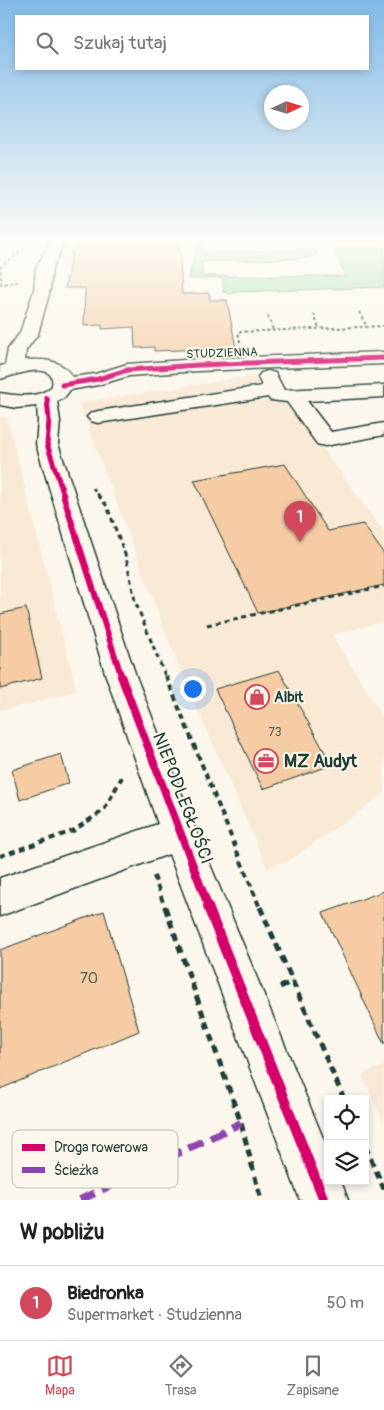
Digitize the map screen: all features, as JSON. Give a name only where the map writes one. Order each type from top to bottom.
[{"type":"street","points":[[7,370],[17,349],[29,334],[41,295]]},
{"type":"street","points":[[29,334],[38,348],[41,365]]},
{"type":"street","name":"STUDZIENNA","points":[[8,401],[33,402],[56,385],[98,379],[127,370],[384,358]]},
{"type":"street","points":[[260,363],[325,439],[384,429]]},
{"type":"street","points":[[7,370],[41,365],[53,369],[56,385]]},
{"type":"street","name":"NIEPODLEGŁOŚCI","points":[[56,385],[47,444],[121,676],[179,832],[324,1200]]},
{"type":"street","points":[[98,417],[283,392],[384,391]]},
{"type":"street","name":"NIEPODLEGŁOŚCI","points":[[8,401],[47,444]]},
{"type":"street","name":"NIEPODLEGŁOŚCI","points":[[0,897],[144,847],[179,832]]},
{"type":"path","points":[[359,312],[366,327]]},
{"type":"path","points":[[314,314],[319,328]]},
{"type":"path","points":[[268,316],[273,330]]},
{"type":"path","points":[[241,349],[238,332],[384,326]]},
{"type":"path","points":[[90,486],[107,506],[126,557],[135,601],[249,882],[342,1095]]},
{"type":"path","points":[[207,625],[384,586]]},
{"type":"path","points":[[0,856],[73,831],[104,810],[122,777]]},
{"type":"path","points":[[369,1155],[384,1189]]},
{"type":"shaded area","points":[[255,375],[269,375],[384,532],[384,621],[332,635],[384,718],[384,794],[290,860],[267,868],[176,660],[79,403]]},
{"type":"shaded area","points":[[0,417],[7,418],[77,691],[0,711]]},
{"type":"shaded area","points":[[384,1066],[384,1124],[362,1074]]},
{"type":"building","points":[[85,295],[209,295],[210,300],[227,300],[236,348],[154,351],[154,347],[135,348],[134,327],[102,329],[102,325],[84,326]]},
{"type":"building","points":[[285,464],[328,531],[363,524],[384,554],[384,585],[258,613],[194,480]]},
{"type":"building","points":[[26,608],[42,678],[0,689],[0,614]]},
{"type":"building","points":[[279,670],[332,765],[263,789],[215,689]]},
{"type":"building","points":[[61,754],[69,783],[20,800],[12,770]]},
{"type":"building","points":[[384,891],[384,1044],[323,913]]},
{"type":"building","points":[[104,911],[139,1031],[0,1089],[0,950]]},
{"type":"marked path","points":[[178,1153],[241,1123]]},
{"type":"marked path","points":[[80,1200],[105,1188]]},
{"type":"cycle path","points":[[62,385],[98,379],[127,370],[198,365],[384,358]]},
{"type":"cycle path","points":[[47,398],[49,421],[47,444],[121,676],[179,833],[324,1200]]},
{"type":"place","name":"Biedronka","points":[[300,542]]},
{"type":"place","name":"Albit","points":[[257,697]]},
{"type":"place","name":"MZ Audyt","points":[[266,761]]}]
